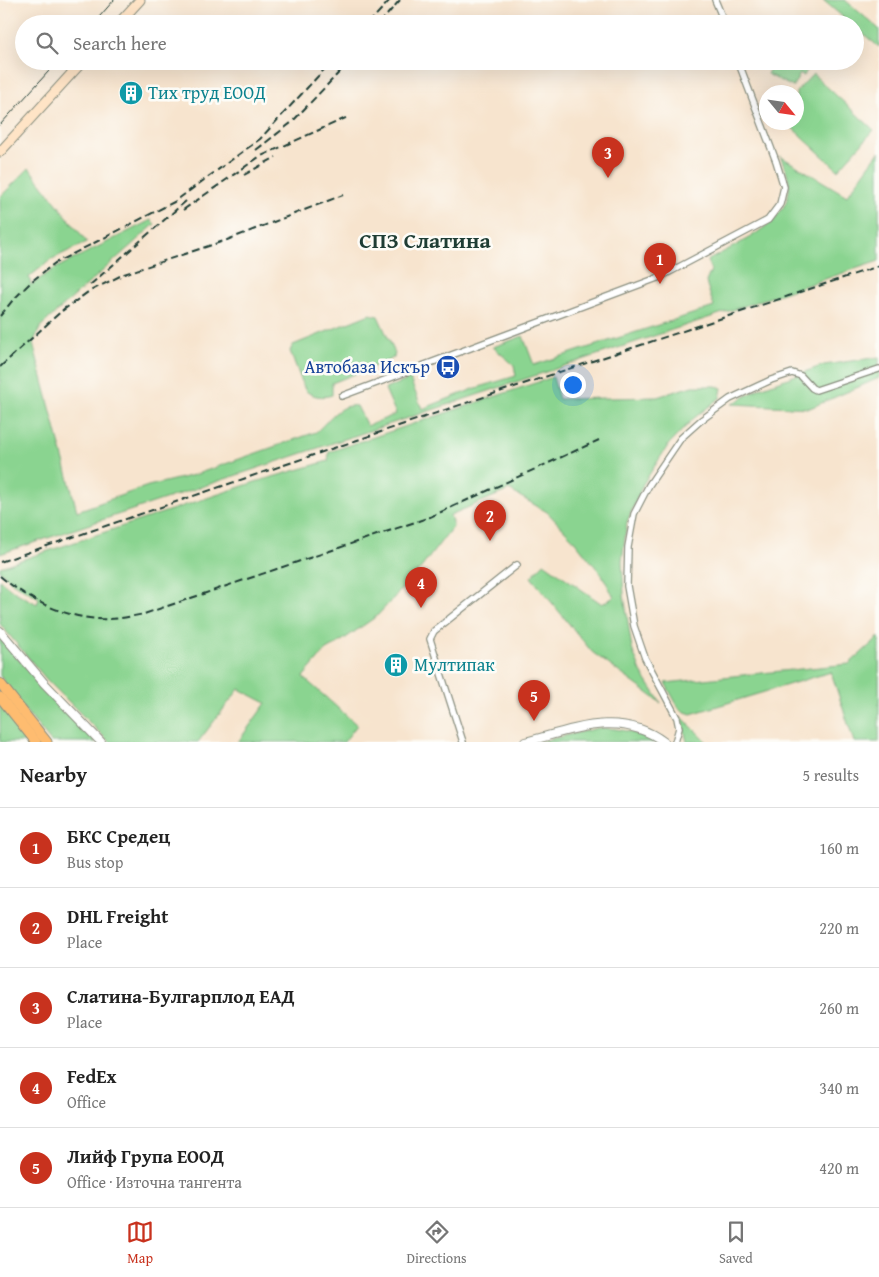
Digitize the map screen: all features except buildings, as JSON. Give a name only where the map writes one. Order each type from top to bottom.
[{"type":"main road","points":[[125,15],[135,2]]},
{"type":"main road","points":[[0,152],[75,70]]},
{"type":"main road","points":[[0,683],[47,742]]},
{"type":"main road","points":[[0,697],[36,742]]},
{"type":"street","points":[[715,0],[721,15]]},
{"type":"street","points":[[342,396],[660,276],[768,220],[780,204],[784,187],[741,70]]},
{"type":"street","points":[[675,742],[679,728],[677,718],[645,658],[634,626],[627,586],[628,547],[634,514],[649,485],[681,438],[700,421],[743,392],[792,373],[801,376],[816,390],[879,369]]},
{"type":"street","points":[[464,742],[430,639],[431,634],[517,565]]},
{"type":"street","points":[[0,631],[44,684],[101,742]]},
{"type":"street","points":[[525,742],[598,724],[638,727],[664,742]]},
{"type":"green space","points":[[823,0],[845,0],[863,15],[840,15]]},
{"type":"green space","points":[[864,16],[879,29],[879,47],[864,34]]},
{"type":"green space","points":[[769,70],[807,70],[804,76],[800,74],[794,85],[789,85],[767,74]]},
{"type":"green space","points":[[813,74],[874,130],[838,170],[795,130],[804,130],[803,85]]},
{"type":"green space","points":[[879,152],[879,261],[0,554],[0,197],[29,168],[87,242],[52,259],[29,277],[31,285],[54,269],[151,220],[155,224],[41,326],[33,343],[77,511],[148,486],[194,475],[316,432],[344,407],[357,406],[367,426],[396,414],[385,389],[410,379],[422,409],[476,388],[516,376],[514,365],[493,347],[523,336],[534,365],[714,307],[706,282],[711,270],[707,261],[757,233],[779,214],[786,202],[789,190],[787,173],[780,156],[847,196]]},
{"type":"green space","points":[[370,314],[378,316],[395,353],[394,357],[332,383],[332,395],[318,396],[305,390],[290,351],[293,345]]},
{"type":"green space","points":[[879,357],[879,378],[810,408],[732,404],[760,388],[824,365]]},
{"type":"green space","points":[[553,377],[559,399],[657,397],[692,386],[716,386],[722,388],[720,398],[694,418],[669,444],[643,484],[627,522],[622,561],[624,595],[632,649],[641,672],[661,703],[592,652],[531,577],[544,563],[602,604],[614,597],[602,575],[572,538],[547,512],[509,490],[450,515],[453,526],[421,568],[377,616],[326,650],[303,677],[357,725],[344,742],[238,742],[266,703],[239,689],[198,742],[109,742],[47,680],[0,624],[0,580],[15,592],[37,604],[39,598],[13,583],[0,571],[0,567],[255,482],[328,461],[329,452]]},
{"type":"green space","points":[[879,637],[879,742],[854,742],[831,672],[691,714],[680,710],[665,683],[849,664]]},
{"type":"green space","points":[[0,638],[42,686],[96,742],[51,742],[0,676]]},
{"type":"green space","points":[[0,705],[29,742],[0,742]]},
{"type":"green space","points":[[681,716],[707,742],[687,742]]},
{"type":"green space","points":[[598,728],[628,731],[655,742],[538,742]]},
{"type":"tram line","points":[[101,15],[114,0]]},
{"type":"tram line","points":[[0,125],[50,70]]},
{"type":"railway","points":[[376,15],[390,0]]},
{"type":"railway","points":[[387,15],[400,0]]},
{"type":"railway","points":[[0,316],[32,281],[55,263],[174,202],[260,139],[324,70]]},
{"type":"railway","points":[[256,150],[291,123],[341,70]]},
{"type":"railway","points":[[183,210],[259,157],[348,117]]},
{"type":"railway","points":[[244,175],[276,157]]},
{"type":"railway","points":[[62,311],[88,292],[124,274],[227,240],[343,195]]},
{"type":"railway","points":[[90,285],[186,201]]},
{"type":"railway","points":[[0,562],[454,407],[879,266]]},
{"type":"railway","points":[[0,367],[66,307]]},
{"type":"railway","points":[[0,576],[33,599],[71,614],[98,619],[144,614],[430,517],[599,440]]},
{"type":"place","name":"Тих труд ЕООД","points":[[131,93]]},
{"type":"place","name":"Слатина-Булгарплод ЕАД","points":[[608,178]]},
{"type":"place","name":"БКС Средец","points":[[660,284]]},
{"type":"place","name":"Автобаза Искър","points":[[448,367]]},
{"type":"place","name":"DHL Freight","points":[[490,541]]},
{"type":"place","name":"FedEx","points":[[421,608]]},
{"type":"place","name":"Мултипак","points":[[396,665]]},
{"type":"place","name":"Лийф Група ЕООД","points":[[534,721]]},
{"type":"district","name":"СПЗ Слатина","points":[[425,240]]}]
